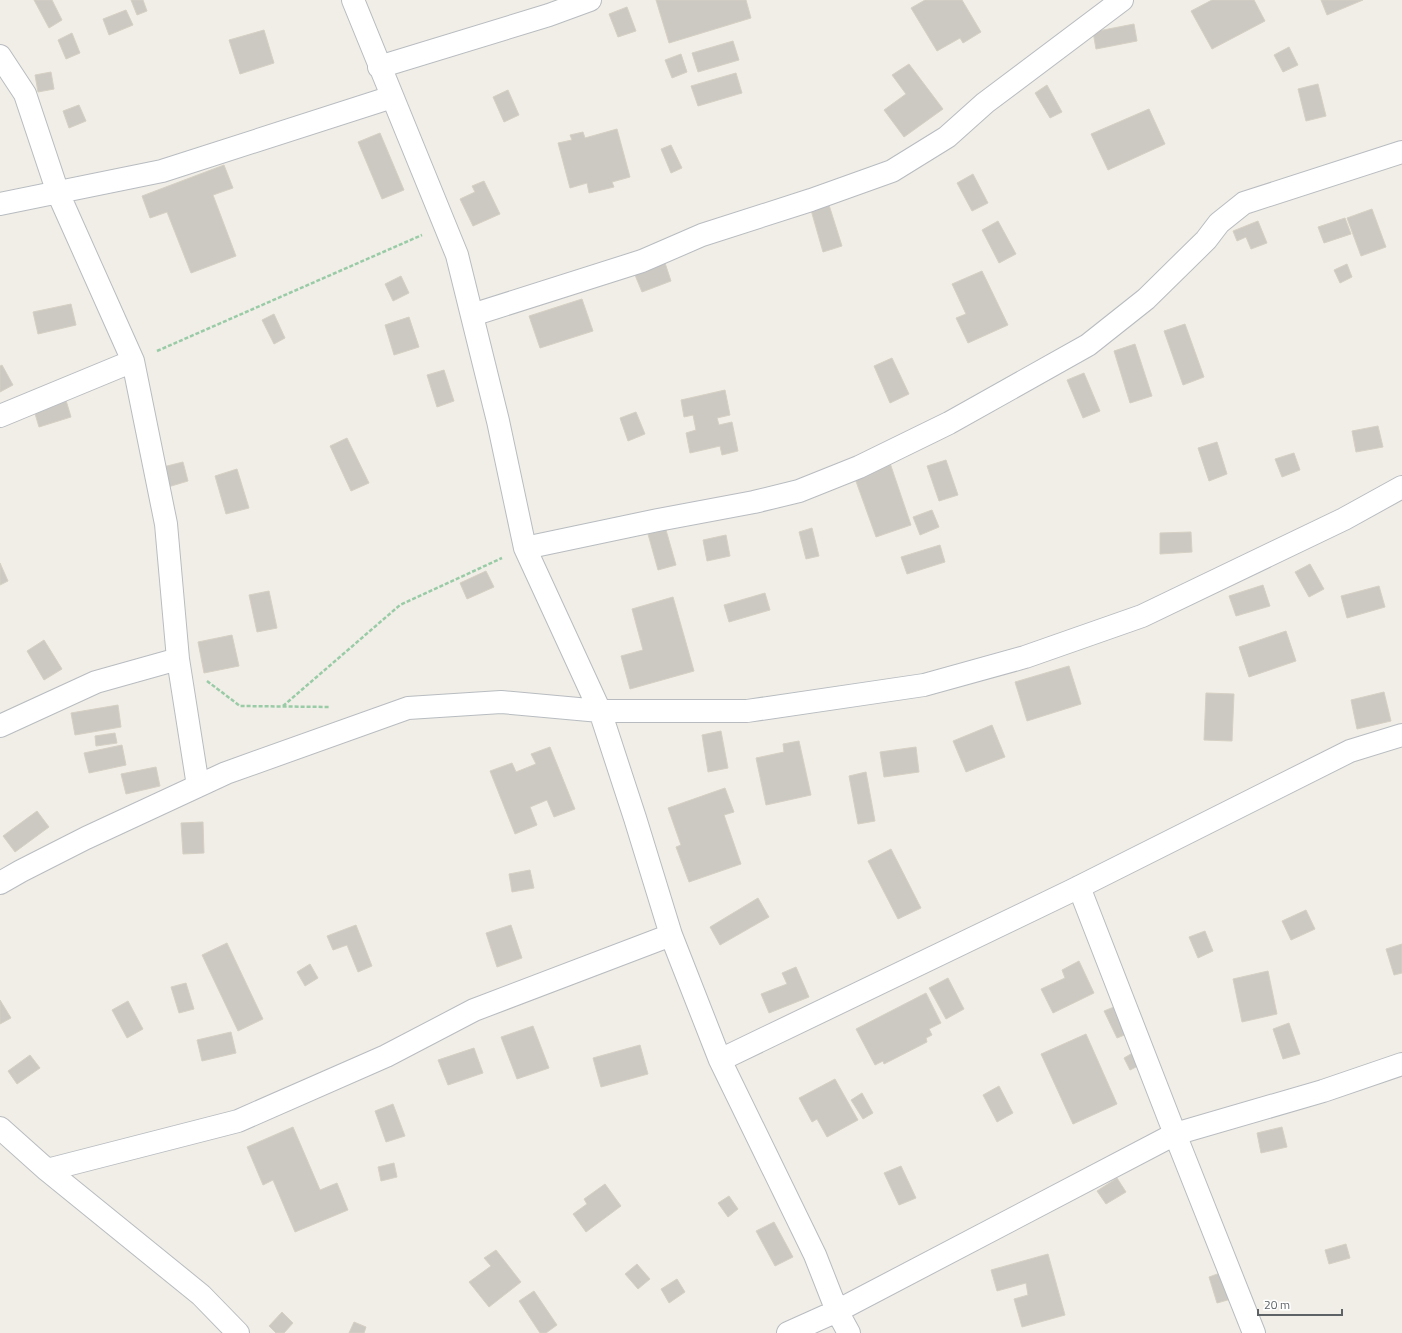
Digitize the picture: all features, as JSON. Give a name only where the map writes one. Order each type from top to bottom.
[{"type":"street","points":[[353,0],[379,67],[457,255],[498,421],[525,548],[600,712],[671,935],[720,1060],[815,1255],[837,1311],[849,1333]]},
{"type":"street","points":[[379,67],[549,15],[590,0]]},
{"type":"street","points":[[472,315],[642,261],[702,235],[811,200],[892,171],[947,137],[985,103],[1122,0]]},
{"type":"street","points":[[0,56],[25,94],[58,193],[133,361],[166,524],[178,659],[198,786]]},
{"type":"street","points":[[0,204],[162,172],[392,97]]},
{"type":"street","points":[[525,548],[658,520],[754,502],[799,491],[859,467],[949,423],[1088,345],[1146,299],[1206,240],[1219,223],[1244,203],[1402,152]]},
{"type":"street","points":[[0,416],[133,361]]},
{"type":"street","points":[[0,883],[86,838],[226,773],[408,708],[502,702],[600,712],[747,711],[924,685],[1025,657],[1142,616],[1344,519],[1402,487]]},
{"type":"street","points":[[0,726],[96,682],[178,659]]},
{"type":"street","points":[[720,1060],[1079,887],[1350,751],[1402,735]]},
{"type":"street","points":[[1079,887],[1254,1333]]},
{"type":"street","points":[[47,1170],[238,1121],[386,1056],[474,1010],[671,935]]},
{"type":"street","points":[[788,1333],[837,1311],[1175,1134],[1322,1091],[1402,1064]]},
{"type":"street","points":[[0,1128],[47,1170],[201,1294],[238,1333]]},
{"type":"path","points":[[133,361],[445,225]]},
{"type":"path","points":[[282,706],[400,606],[525,548]]},
{"type":"path","points":[[178,659],[240,706],[337,707]]},
{"type":"building","points":[[34,0],[52,0],[62,20],[49,28]]},
{"type":"building","points":[[131,0],[143,0],[147,11],[137,15]]},
{"type":"building","points":[[656,0],[746,0],[751,18],[669,43]]},
{"type":"building","points":[[925,0],[962,0],[981,32],[963,43],[960,38],[937,51],[911,8]]},
{"type":"building","points":[[1212,0],[1254,0],[1265,21],[1212,49],[1191,11]]},
{"type":"building","points":[[1321,0],[1363,0],[1327,15]]},
{"type":"building","points":[[627,7],[636,31],[618,37],[609,14]]},
{"type":"building","points":[[126,10],[133,25],[109,35],[103,19]]},
{"type":"building","points":[[1134,24],[1137,41],[1096,49],[1093,32]]},
{"type":"building","points":[[264,30],[274,63],[240,74],[229,40]]},
{"type":"building","points":[[72,33],[80,53],[66,59],[58,40]]},
{"type":"building","points":[[733,41],[739,60],[698,72],[692,53]]},
{"type":"building","points":[[1289,47],[1298,65],[1283,72],[1274,55]]},
{"type":"building","points":[[681,54],[687,72],[672,78],[665,60]]},
{"type":"building","points":[[909,64],[943,109],[904,137],[884,110],[906,94],[892,75]]},
{"type":"building","points":[[51,72],[54,89],[38,92],[35,75]]},
{"type":"building","points":[[736,73],[742,93],[698,106],[691,86]]},
{"type":"building","points":[[1318,84],[1326,116],[1306,121],[1298,89]]},
{"type":"building","points":[[1047,85],[1062,112],[1050,118],[1035,93]]},
{"type":"building","points":[[508,90],[519,115],[504,122],[493,97]]},
{"type":"building","points":[[79,105],[86,121],[69,128],[63,111]]},
{"type":"building","points":[[1149,109],[1165,144],[1108,170],[1091,134]]},
{"type":"building","points":[[617,129],[630,177],[612,182],[614,187],[589,193],[587,183],[570,188],[558,143],[572,140],[570,135],[583,132],[585,138]]},
{"type":"building","points":[[380,133],[404,190],[382,199],[358,142]]},
{"type":"building","points":[[671,145],[682,168],[671,173],[661,149]]},
{"type":"building","points":[[224,165],[233,188],[213,195],[236,256],[191,273],[167,212],[150,218],[142,196]]},
{"type":"building","points":[[973,174],[988,203],[972,211],[957,183]]},
{"type":"building","points":[[484,181],[500,214],[473,226],[460,199],[475,192],[472,186]]},
{"type":"building","points":[[829,205],[842,246],[823,252],[811,210]]},
{"type":"building","points":[[1372,209],[1386,247],[1361,256],[1347,218]]},
{"type":"building","points":[[1345,218],[1351,234],[1324,243],[1318,227]]},
{"type":"building","points":[[998,221],[1016,254],[999,263],[982,230]]},
{"type":"building","points":[[1258,221],[1267,243],[1251,249],[1246,237],[1237,241],[1233,231]]},
{"type":"building","points":[[665,263],[671,281],[642,292],[635,275]]},
{"type":"building","points":[[1347,264],[1352,277],[1340,283],[1334,270]]},
{"type":"building","points":[[982,271],[1008,325],[968,343],[956,318],[966,314],[952,284]]},
{"type":"building","points":[[401,276],[409,293],[393,301],[385,284]]},
{"type":"building","points":[[582,299],[593,331],[540,348],[529,316]]},
{"type":"building","points":[[71,304],[76,325],[38,334],[33,312]]},
{"type":"building","points":[[274,314],[285,338],[274,344],[262,320]]},
{"type":"building","points":[[409,317],[419,347],[394,355],[385,325]]},
{"type":"building","points":[[1185,324],[1204,377],[1183,385],[1164,331]]},
{"type":"building","points":[[1135,344],[1152,396],[1130,403],[1114,351]]},
{"type":"building","points":[[892,358],[909,394],[890,403],[874,366]]},
{"type":"building","points":[[2,365],[13,385],[0,392],[0,366]]},
{"type":"building","points":[[444,370],[454,401],[437,407],[427,375]]},
{"type":"building","points":[[1084,373],[1100,411],[1083,418],[1067,380]]},
{"type":"building","points":[[725,390],[730,415],[717,418],[719,425],[732,422],[738,451],[722,455],[720,446],[690,453],[686,433],[696,430],[693,415],[684,417],[681,400]]},
{"type":"building","points":[[65,397],[71,417],[39,427],[33,407]]},
{"type":"building","points":[[636,412],[645,434],[628,441],[620,418]]},
{"type":"building","points":[[1378,426],[1383,447],[1356,452],[1352,431]]},
{"type":"building","points":[[347,438],[369,483],[351,491],[330,446]]},
{"type":"building","points":[[1217,442],[1227,474],[1209,481],[1198,448]]},
{"type":"building","points":[[1294,453],[1300,470],[1282,477],[1275,459]]},
{"type":"building","points":[[889,460],[911,525],[876,537],[853,473]]},
{"type":"building","points":[[946,460],[958,495],[939,501],[927,466]]},
{"type":"building","points":[[183,462],[188,481],[168,487],[163,467]]},
{"type":"building","points":[[237,469],[249,508],[226,514],[215,476]]},
{"type":"building","points":[[932,510],[939,527],[920,535],[913,517]]},
{"type":"building","points":[[812,528],[819,556],[806,559],[799,532]]},
{"type":"building","points":[[666,530],[676,565],[658,570],[648,534]]},
{"type":"building","points":[[1191,532],[1192,552],[1160,554],[1160,533]]},
{"type":"building","points":[[726,535],[730,556],[707,561],[703,540]]},
{"type":"building","points":[[940,545],[945,562],[907,574],[901,557]]},
{"type":"building","points":[[0,563],[8,581],[0,585]]},
{"type":"building","points":[[1310,564],[1324,589],[1309,597],[1295,572]]},
{"type":"building","points":[[486,571],[494,587],[467,599],[460,583]]},
{"type":"building","points":[[1263,585],[1270,606],[1236,616],[1229,596]]},
{"type":"building","points":[[1379,586],[1385,607],[1347,618],[1341,596]]},
{"type":"building","points":[[269,591],[277,628],[257,632],[249,595]]},
{"type":"building","points":[[765,593],[770,610],[729,622],[724,605]]},
{"type":"building","points":[[673,597],[694,671],[630,689],[621,656],[643,650],[632,609]]},
{"type":"building","points":[[1286,631],[1296,661],[1249,677],[1239,647]]},
{"type":"building","points":[[232,635],[239,666],[204,673],[198,642]]},
{"type":"building","points":[[44,640],[62,669],[44,680],[27,651]]},
{"type":"building","points":[[1069,666],[1081,704],[1027,721],[1015,682]]},
{"type":"building","points":[[1384,692],[1391,721],[1357,729],[1351,700]]},
{"type":"building","points":[[1206,693],[1234,694],[1232,741],[1204,740]]},
{"type":"building","points":[[118,705],[121,727],[75,735],[71,713]]},
{"type":"building","points":[[992,725],[1005,757],[966,772],[953,741]]},
{"type":"building","points":[[721,731],[728,768],[708,772],[702,735]]},
{"type":"building","points":[[115,733],[117,743],[96,746],[95,736]]},
{"type":"building","points":[[799,741],[811,795],[766,805],[756,758],[784,752],[783,744]]},
{"type":"building","points":[[122,745],[126,765],[89,773],[84,753]]},
{"type":"building","points":[[550,747],[575,809],[554,817],[547,800],[530,807],[537,825],[515,834],[490,771],[512,763],[516,772],[536,764],[531,754]]},
{"type":"building","points":[[916,747],[919,772],[884,777],[880,752]]},
{"type":"building","points":[[156,767],[160,786],[126,794],[121,774]]},
{"type":"building","points":[[866,772],[875,821],[858,824],[849,776]]},
{"type":"building","points":[[725,788],[734,812],[724,815],[741,864],[689,882],[676,847],[681,845],[668,808]]},
{"type":"building","points":[[37,811],[49,827],[15,852],[3,836]]},
{"type":"building","points":[[203,822],[204,853],[183,854],[181,823]]},
{"type":"building","points":[[891,849],[921,908],[898,919],[868,861]]},
{"type":"building","points":[[530,870],[534,888],[512,892],[509,874]]},
{"type":"building","points":[[758,898],[769,917],[720,945],[710,927]]},
{"type":"building","points":[[1306,910],[1315,929],[1291,940],[1282,921]]},
{"type":"building","points":[[356,925],[372,966],[358,972],[347,945],[333,950],[327,936]]},
{"type":"building","points":[[511,925],[522,958],[497,967],[486,933]]},
{"type":"building","points":[[1205,931],[1213,951],[1198,958],[1189,937]]},
{"type":"building","points":[[227,943],[263,1019],[238,1031],[202,955]]},
{"type":"building","points":[[1402,944],[1402,973],[1394,975],[1386,949]]},
{"type":"building","points":[[1079,961],[1094,993],[1053,1013],[1041,989],[1065,978],[1062,970]]},
{"type":"building","points":[[310,964],[318,978],[305,986],[297,972]]},
{"type":"building","points":[[796,967],[809,997],[769,1013],[761,994],[787,984],[782,973]]},
{"type":"building","points":[[1268,971],[1277,1014],[1242,1022],[1233,979]]},
{"type":"building","points":[[948,978],[964,1009],[946,1019],[929,988]]},
{"type":"building","points":[[186,983],[194,1009],[179,1013],[171,987]]},
{"type":"building","points":[[926,993],[941,1023],[929,1029],[932,1035],[926,1038],[927,1042],[884,1064],[883,1061],[875,1065],[856,1029]]},
{"type":"building","points":[[0,1000],[11,1018],[0,1024]]},
{"type":"building","points":[[128,1001],[143,1029],[127,1038],[112,1010]]},
{"type":"building","points":[[1119,1005],[1132,1032],[1117,1038],[1104,1011]]},
{"type":"building","points":[[1289,1023],[1300,1054],[1283,1059],[1273,1029]]},
{"type":"building","points":[[533,1026],[549,1068],[517,1079],[501,1037]]},
{"type":"building","points":[[231,1032],[236,1053],[202,1061],[197,1040]]},
{"type":"building","points":[[1086,1034],[1117,1104],[1073,1124],[1041,1054]]},
{"type":"building","points":[[640,1045],[648,1074],[601,1087],[593,1058]]},
{"type":"building","points":[[474,1048],[483,1073],[448,1085],[438,1060]]},
{"type":"building","points":[[1136,1051],[1142,1064],[1130,1070],[1124,1058]]},
{"type":"building","points":[[30,1055],[40,1068],[17,1084],[8,1071]]},
{"type":"building","points":[[835,1079],[858,1120],[827,1137],[817,1119],[812,1122],[799,1098]]},
{"type":"building","points":[[999,1086],[1013,1113],[997,1122],[983,1095]]},
{"type":"building","points":[[862,1093],[873,1113],[863,1119],[851,1100]]},
{"type":"building","points":[[393,1104],[405,1136],[386,1142],[375,1111]]},
{"type":"building","points":[[293,1127],[320,1190],[337,1183],[348,1210],[295,1232],[273,1180],[263,1185],[247,1147]]},
{"type":"building","points":[[1282,1127],[1287,1147],[1261,1153],[1257,1133]]},
{"type":"building","points":[[394,1163],[397,1177],[381,1181],[378,1167]]},
{"type":"building","points":[[901,1166],[916,1198],[899,1205],[884,1173]]},
{"type":"building","points":[[1117,1178],[1126,1192],[1106,1204],[1097,1191]]},
{"type":"building","points":[[605,1184],[621,1206],[586,1232],[573,1214],[587,1204],[584,1199]]},
{"type":"building","points":[[729,1196],[738,1209],[728,1217],[718,1203]]},
{"type":"building","points":[[774,1222],[793,1257],[775,1266],[756,1231]]},
{"type":"building","points":[[1346,1244],[1350,1258],[1329,1264],[1325,1250]]},
{"type":"building","points":[[496,1250],[521,1282],[489,1307],[469,1282],[491,1266],[484,1258]]},
{"type":"building","points":[[1048,1254],[1065,1315],[1022,1327],[1014,1299],[1028,1295],[1026,1283],[997,1291],[991,1270]]},
{"type":"building","points":[[637,1264],[650,1279],[638,1289],[625,1274]]},
{"type":"building","points":[[1223,1272],[1231,1299],[1217,1303],[1209,1277]]},
{"type":"building","points":[[677,1279],[685,1292],[669,1303],[661,1289]]},
{"type":"building","points":[[534,1291],[557,1325],[546,1333],[540,1333],[519,1301]]},
{"type":"building","points":[[282,1312],[293,1323],[284,1333],[276,1333],[269,1326]]},
{"type":"building","points":[[354,1322],[366,1327],[364,1333],[349,1333]]}]
